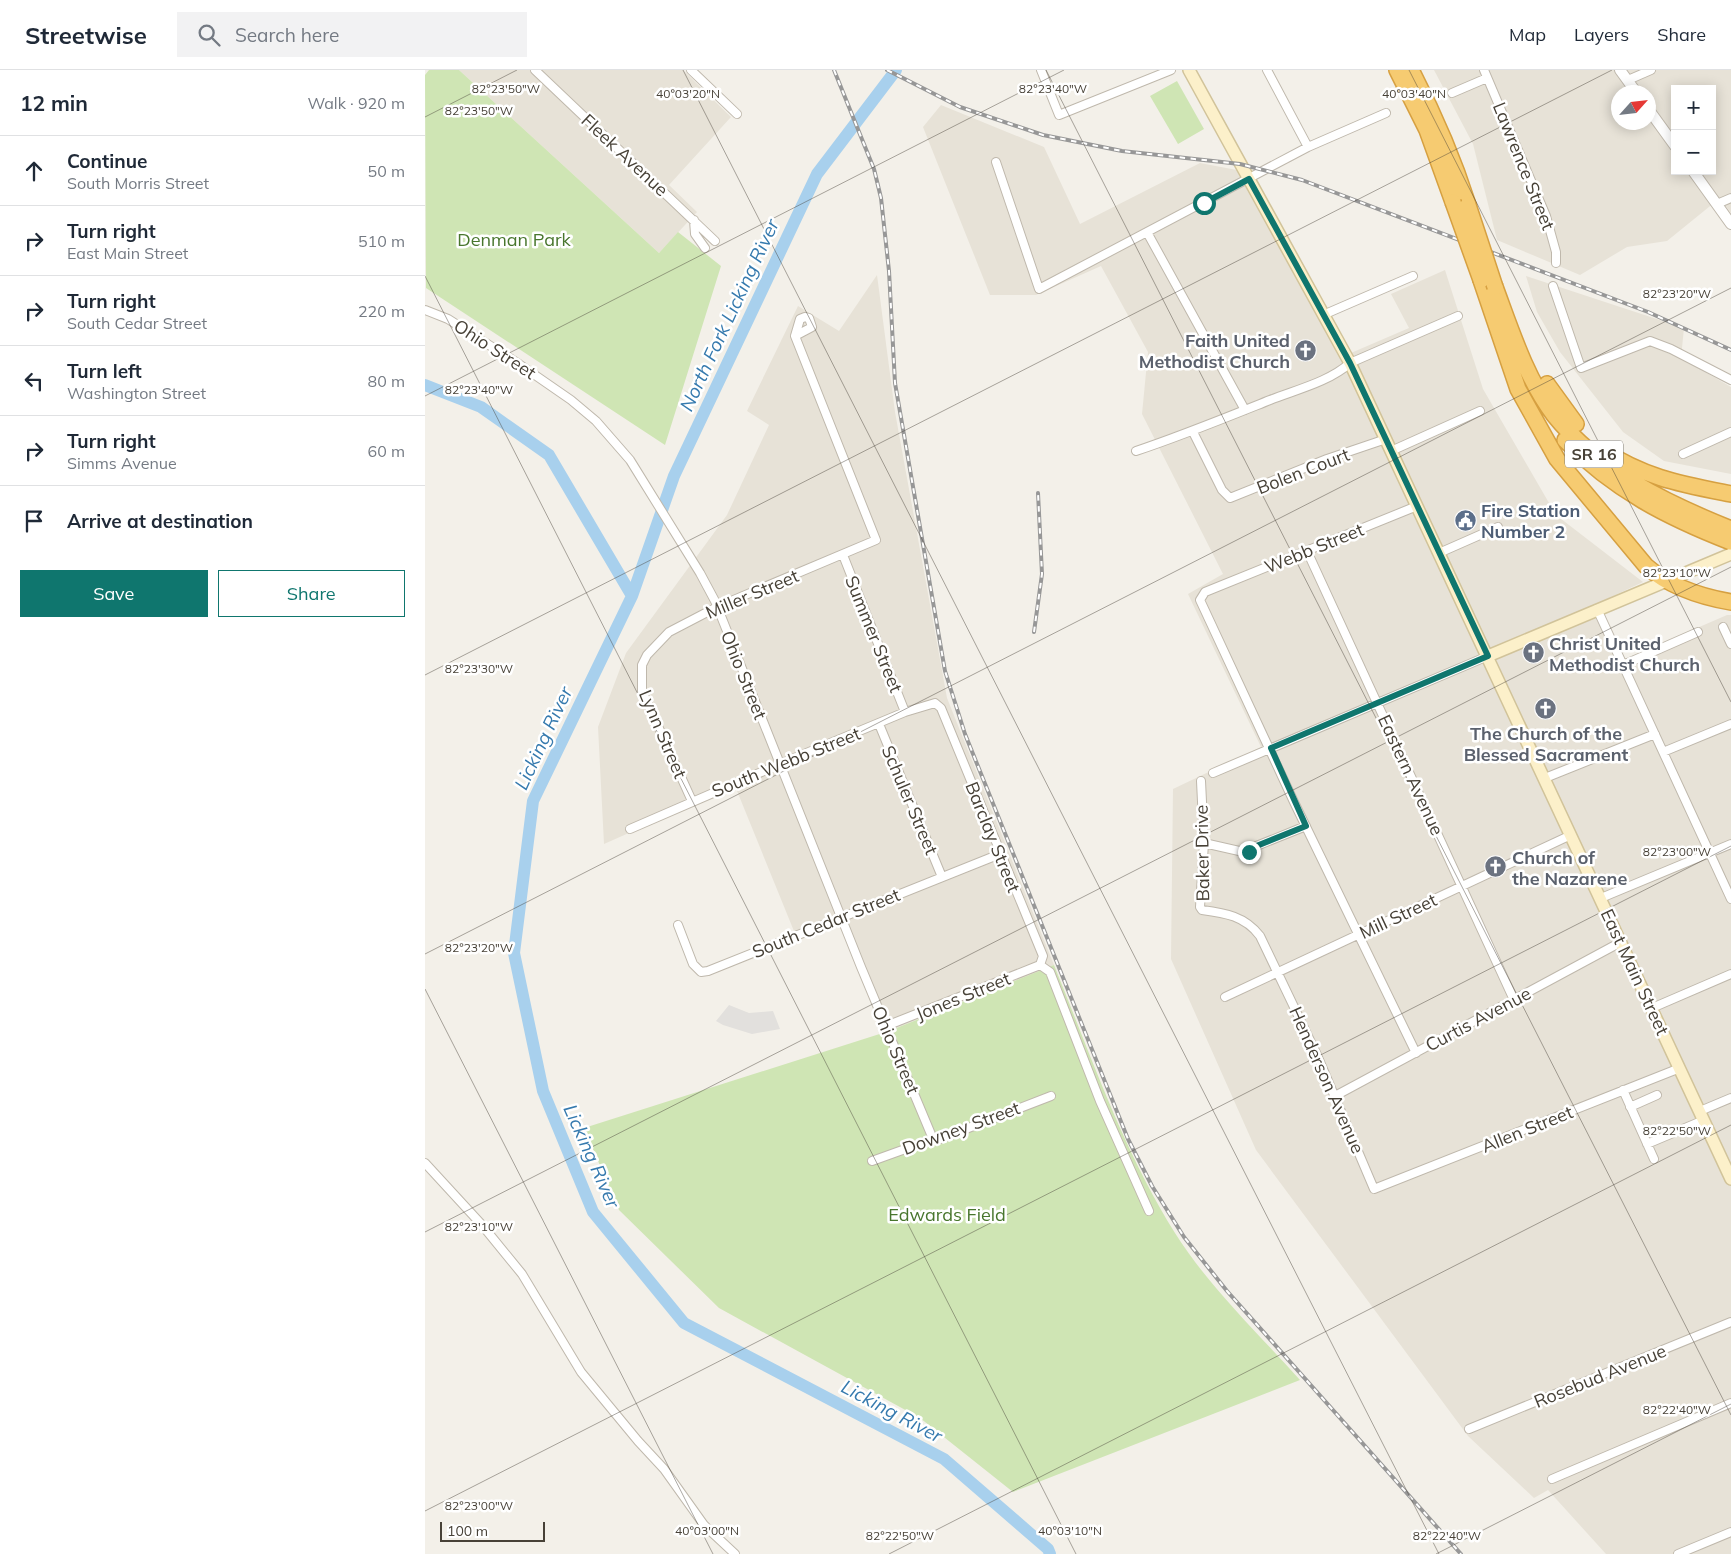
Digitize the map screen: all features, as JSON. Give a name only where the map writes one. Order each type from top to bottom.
[{"type":"highway","name":"SR 16","points":[[1397,70],[1427,130],[1460,204],[1513,333],[1543,397],[1554,414],[1602,461],[1643,489],[1727,528]]},
{"type":"highway","name":"SR 16","points":[[1411,70],[1437,120],[1481,280],[1511,364],[1547,420],[1585,460],[1636,498],[1731,542]]},
{"type":"highway","points":[[1513,333],[1568,414],[1602,450],[1652,476],[1731,494]]},
{"type":"highway","points":[[1511,364],[1518,389],[1567,472],[1647,566],[1656,575],[1669,579],[1696,594],[1731,602]]},
{"type":"main road","name":"East Main Street","points":[[1189,70],[1350,363],[1731,1179]]},
{"type":"main road","points":[[1488,656],[1731,554]]},
{"type":"street","name":"Fleek Avenue","points":[[535,70],[715,241]]},
{"type":"street","points":[[691,70],[737,114]]},
{"type":"street","points":[[1041,70],[1059,115],[1171,70]]},
{"type":"street","points":[[1267,70],[1308,147]]},
{"type":"street","name":"Lawrence Street","points":[[1484,70],[1546,216],[1557,252],[1556,264]]},
{"type":"street","points":[[1619,70],[1631,85]]},
{"type":"street","points":[[1627,80],[1651,70]]},
{"type":"street","points":[[1452,93],[1487,78]]},
{"type":"street","points":[[997,162],[1039,289],[1148,234],[1308,147],[1386,113]]},
{"type":"street","points":[[1656,120],[1671,140]]},
{"type":"street","points":[[1696,175],[1731,224]]},
{"type":"street","points":[[1717,204],[1731,198]]},
{"type":"street","points":[[694,220],[695,234],[705,248]]},
{"type":"street","points":[[1148,234],[1245,410]]},
{"type":"street","points":[[1323,315],[1413,276]]},
{"type":"street","points":[[1553,286],[1581,368],[1649,341],[1671,349],[1731,380]]},
{"type":"street","name":"Ohio Street","points":[[425,310],[448,319],[464,329],[583,409],[619,446],[643,480],[692,561],[717,607],[885,1026],[933,1139]]},
{"type":"street","points":[[1136,451],[1193,432],[1343,370],[1350,363],[1458,316]]},
{"type":"street","name":"Miller Street","points":[[641,666],[647,655],[669,632],[717,607],[876,540],[795,336]]},
{"type":"street","points":[[1391,451],[1480,411]]},
{"type":"street","name":"Bolen Court","points":[[1193,432],[1226,496],[1233,498],[1327,459],[1386,439]]},
{"type":"street","points":[[1683,454],[1731,432]]},
{"type":"street","name":"Webb Street","points":[[1271,748],[1200,604],[1202,594],[1417,506]]},
{"type":"street","points":[[1439,553],[1499,527]]},
{"type":"street","name":"Eastern Avenue","points":[[1307,551],[1514,1000]]},
{"type":"street","name":"Summer Street","points":[[843,555],[905,712]]},
{"type":"street","points":[[1597,609],[1731,899]]},
{"type":"street","points":[[1723,627],[1731,644]]},
{"type":"street","points":[[1623,665],[1698,632]]},
{"type":"street","points":[[1213,773],[1488,656]]},
{"type":"street","name":"Lynn Street","points":[[641,666],[642,691],[692,801]]},
{"type":"street","name":"South Webb Street","points":[[630,829],[905,712],[931,702],[939,704],[941,708]]},
{"type":"street","name":"Barclay Street","points":[[941,708],[1043,956],[1040,965]]},
{"type":"street","name":"Schuler Street","points":[[879,724],[942,877]]},
{"type":"street","points":[[1663,752],[1731,724]]},
{"type":"street","points":[[1545,778],[1655,734]]},
{"type":"street","points":[[1271,748],[1306,826],[1416,1053]]},
{"type":"street","name":"Baker Drive","points":[[1201,781],[1204,843],[1200,904],[1202,910],[1231,914],[1246,921],[1260,936],[1277,973]]},
{"type":"street","points":[[1204,843],[1248,853],[1254,847],[1306,826]]},
{"type":"street","name":"Mill Street","points":[[1225,998],[1571,836]]},
{"type":"street","points":[[1601,898],[1731,844]]},
{"type":"street","name":"South Cedar Street","points":[[678,925],[693,964],[701,972],[708,971],[1000,854]]},
{"type":"street","name":"Curtis Avenue","points":[[1335,1096],[1621,942]]},
{"type":"street","points":[[1040,965],[1050,972],[1097,1093],[1149,1211]]},
{"type":"street","name":"Jones Street","points":[[885,1026],[1040,965]]},
{"type":"street","name":"Henderson Avenue","points":[[1277,973],[1335,1096],[1374,1189]]},
{"type":"street","points":[[1652,1008],[1731,974]]},
{"type":"street","name":"Allen Street","points":[[1374,1189],[1680,1068]]},
{"type":"street","points":[[1623,1090],[1654,1159]]},
{"type":"street","points":[[1631,1107],[1657,1095]]},
{"type":"street","name":"Downey Street","points":[[872,1160],[940,1138],[1051,1096]]},
{"type":"street","points":[[1647,1144],[1702,1116],[1731,1098]]},
{"type":"street","points":[[425,1163],[482,1225],[522,1274],[581,1372],[637,1441],[664,1469],[703,1525],[735,1554]]},
{"type":"street","name":"Rosebud Avenue","points":[[1469,1429],[1731,1322]]},
{"type":"street","points":[[1552,1479],[1731,1403]]},
{"type":"street","points":[[1678,1554],[1731,1532]]},
{"type":"shaded area","points":[[459,70],[683,70],[731,117],[669,185],[697,212],[659,253]]},
{"type":"shaded area","points":[[1434,70],[1731,70],[1731,213],[1720,198],[1667,241],[1627,247],[1580,275],[1497,240],[1473,144]]},
{"type":"shaded area","points":[[941,105],[1044,147],[1080,224],[1200,163],[1242,171],[1344,356],[1409,328],[1391,294],[1445,270],[1483,389],[1556,515],[1643,582],[1594,605],[1621,661],[1727,615],[1731,615],[1731,1554],[1606,1554],[1548,1490],[1534,1498],[1468,1436],[1256,1150],[1171,959],[1173,789],[1261,747],[1188,594],[1223,574],[1142,414],[1148,352],[1101,266],[1036,295],[990,295],[923,127]]},
{"type":"shaded area","points":[[877,275],[895,412],[947,698],[1054,965],[889,1031],[844,919],[798,941],[735,786],[604,844],[598,727],[626,653],[727,515],[769,425],[747,411],[798,306],[839,331]]},
{"type":"shaded area","points":[[1526,276],[1684,328],[1681,358],[1731,387],[1731,474],[1664,461],[1623,432],[1560,352],[1537,312]]},
{"type":"shaded area","points":[[729,1005],[749,1013],[773,1011],[780,1029],[752,1034],[723,1025],[716,1021]]},
{"type":"green space","name":"Denman Park","points":[[429,70],[459,70],[659,253],[678,232],[721,266],[665,445],[426,288],[425,75]]},
{"type":"green space","points":[[1177,81],[1204,129],[1178,144],[1150,96]]},
{"type":"green space","name":"Edwards Field","points":[[1054,965],[1109,1102],[1139,1169],[1156,1201],[1188,1253],[1218,1291],[1300,1380],[1013,1492],[920,1418],[719,1308],[619,1210],[584,1128],[889,1031]]},
{"type":"waterway","name":"Licking River","points":[[896,70],[817,174],[674,476],[632,596],[533,801],[514,953],[543,1091],[593,1212],[684,1323],[944,1459],[1048,1549],[1050,1554]]},
{"type":"waterway","points":[[425,385],[481,407],[549,455],[632,596]]},
{"type":"railway","points":[[834,70],[874,169],[881,198],[889,271],[895,383],[945,671],[965,734],[1128,1139],[1152,1186],[1184,1237],[1227,1291],[1461,1554]]},
{"type":"railway","points":[[887,70],[960,107],[1043,135],[1122,151],[1240,164],[1302,180],[1648,312],[1731,350]]},
{"type":"railway","points":[[1034,632],[1042,574],[1038,493]]},
{"type":"place","name":"Faith United Methodist Church","points":[[1306,350]]},
{"type":"place","name":"Fire Station Number 2","points":[[1465,520]]},
{"type":"place","name":"Christ United Methodist Church","points":[[1533,653]]},
{"type":"place","name":"The Church of the Blessed Sacrament","points":[[1546,708]]},
{"type":"place","name":"Church of the Nazarene","points":[[1496,867]]},
{"type":"route","points":[[1204,203],[1249,179],[1350,363],[1488,656],[1271,748],[1306,826],[1254,847],[1249,852]]},
{"type":"water label","name":"North Fork Licking River","points":[[729,315]]}]
